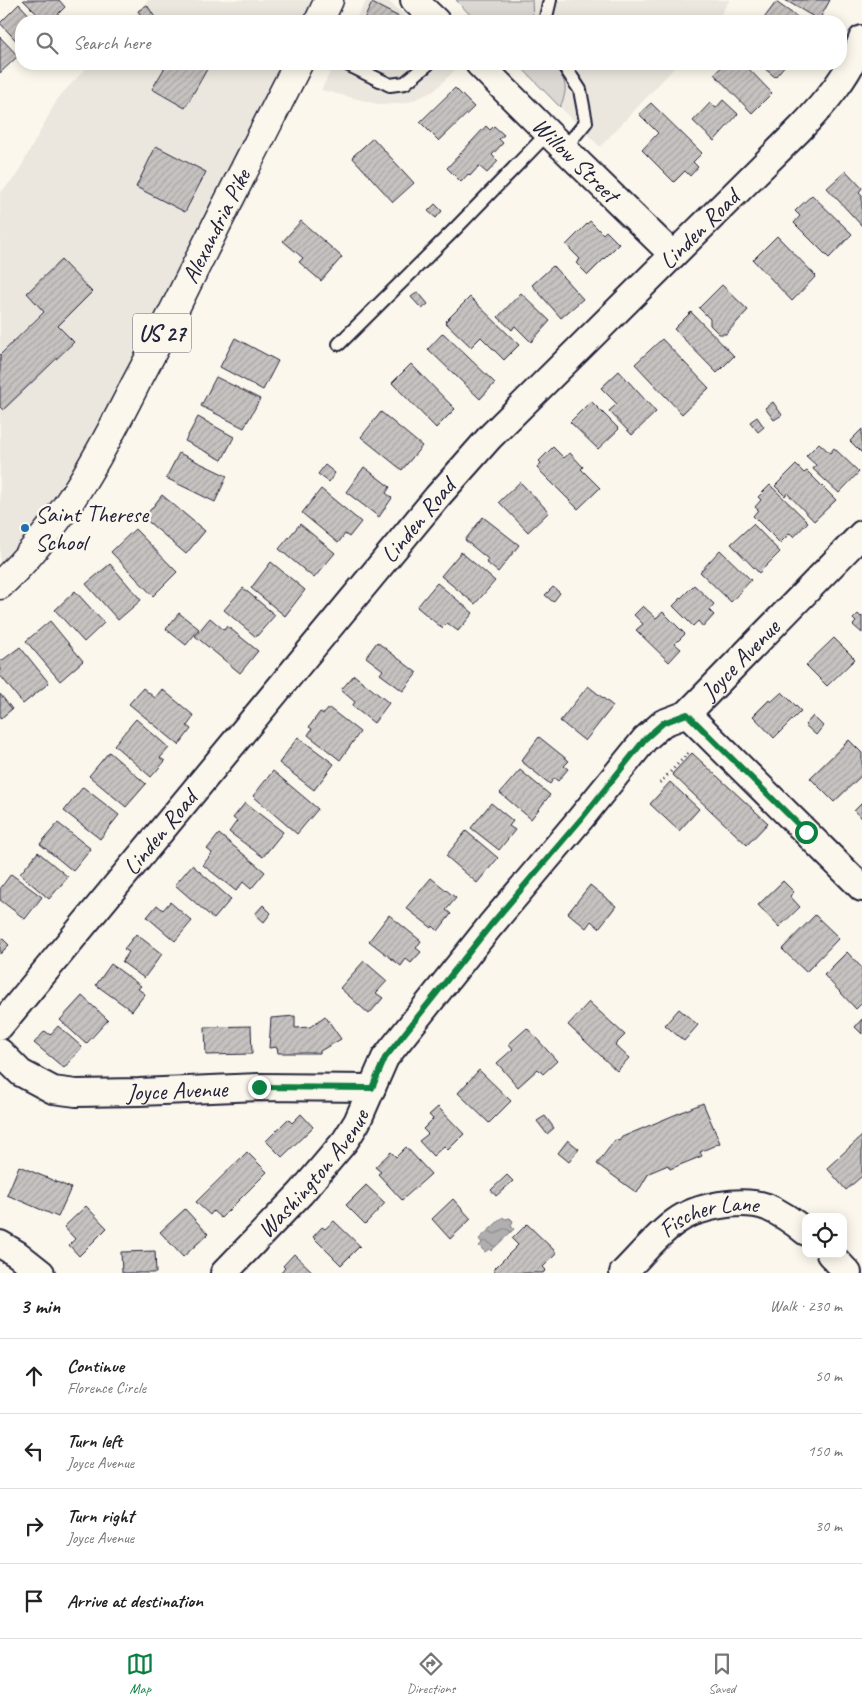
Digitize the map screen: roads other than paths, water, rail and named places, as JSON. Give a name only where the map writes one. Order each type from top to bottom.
[{"type":"main road","points":[[322,15],[329,0]]},
{"type":"main road","name":"Alexandria Pike","points":[[0,585],[21,565],[63,513],[89,473],[159,340],[295,70]]},
{"type":"street","points":[[414,0],[430,15]]},
{"type":"street","name":"Linden Road","points":[[0,1026],[437,497],[490,437],[784,147],[855,73],[856,56],[862,39]]},
{"type":"street","name":"Willow Street","points":[[485,70],[673,255]]},
{"type":"street","name":"Joyce Avenue","points":[[0,1052],[21,1074],[53,1090],[76,1093],[259,1087],[372,1088],[385,1058],[490,926],[582,818],[645,739],[663,723],[687,714],[862,534]]},
{"type":"street","points":[[687,714],[862,888]]},
{"type":"street","name":"Washington Avenue","points":[[224,1273],[302,1193],[341,1145],[357,1122],[372,1088]]},
{"type":"street","name":"Fischer Lane","points":[[623,1273],[672,1224],[692,1213],[717,1205],[741,1204],[766,1207],[792,1220],[802,1229]]},
{"type":"street","points":[[0,1244],[17,1254],[41,1273]]},
{"type":"street","points":[[834,1258],[848,1273]]},
{"type":"lane","points":[[546,15],[550,0]]},
{"type":"lane","points":[[359,70],[390,85],[405,83],[421,70]]},
{"type":"lane","points":[[338,344],[454,230],[556,141],[586,122],[580,90],[567,70]]},
{"type":"water","points":[[503,1217],[505,1219],[510,1218],[513,1221],[511,1226],[514,1229],[491,1251],[489,1249],[485,1252],[479,1246],[482,1243],[479,1239]]},
{"type":"place","name":"Saint Therese School","points":[[25,528]]}]
